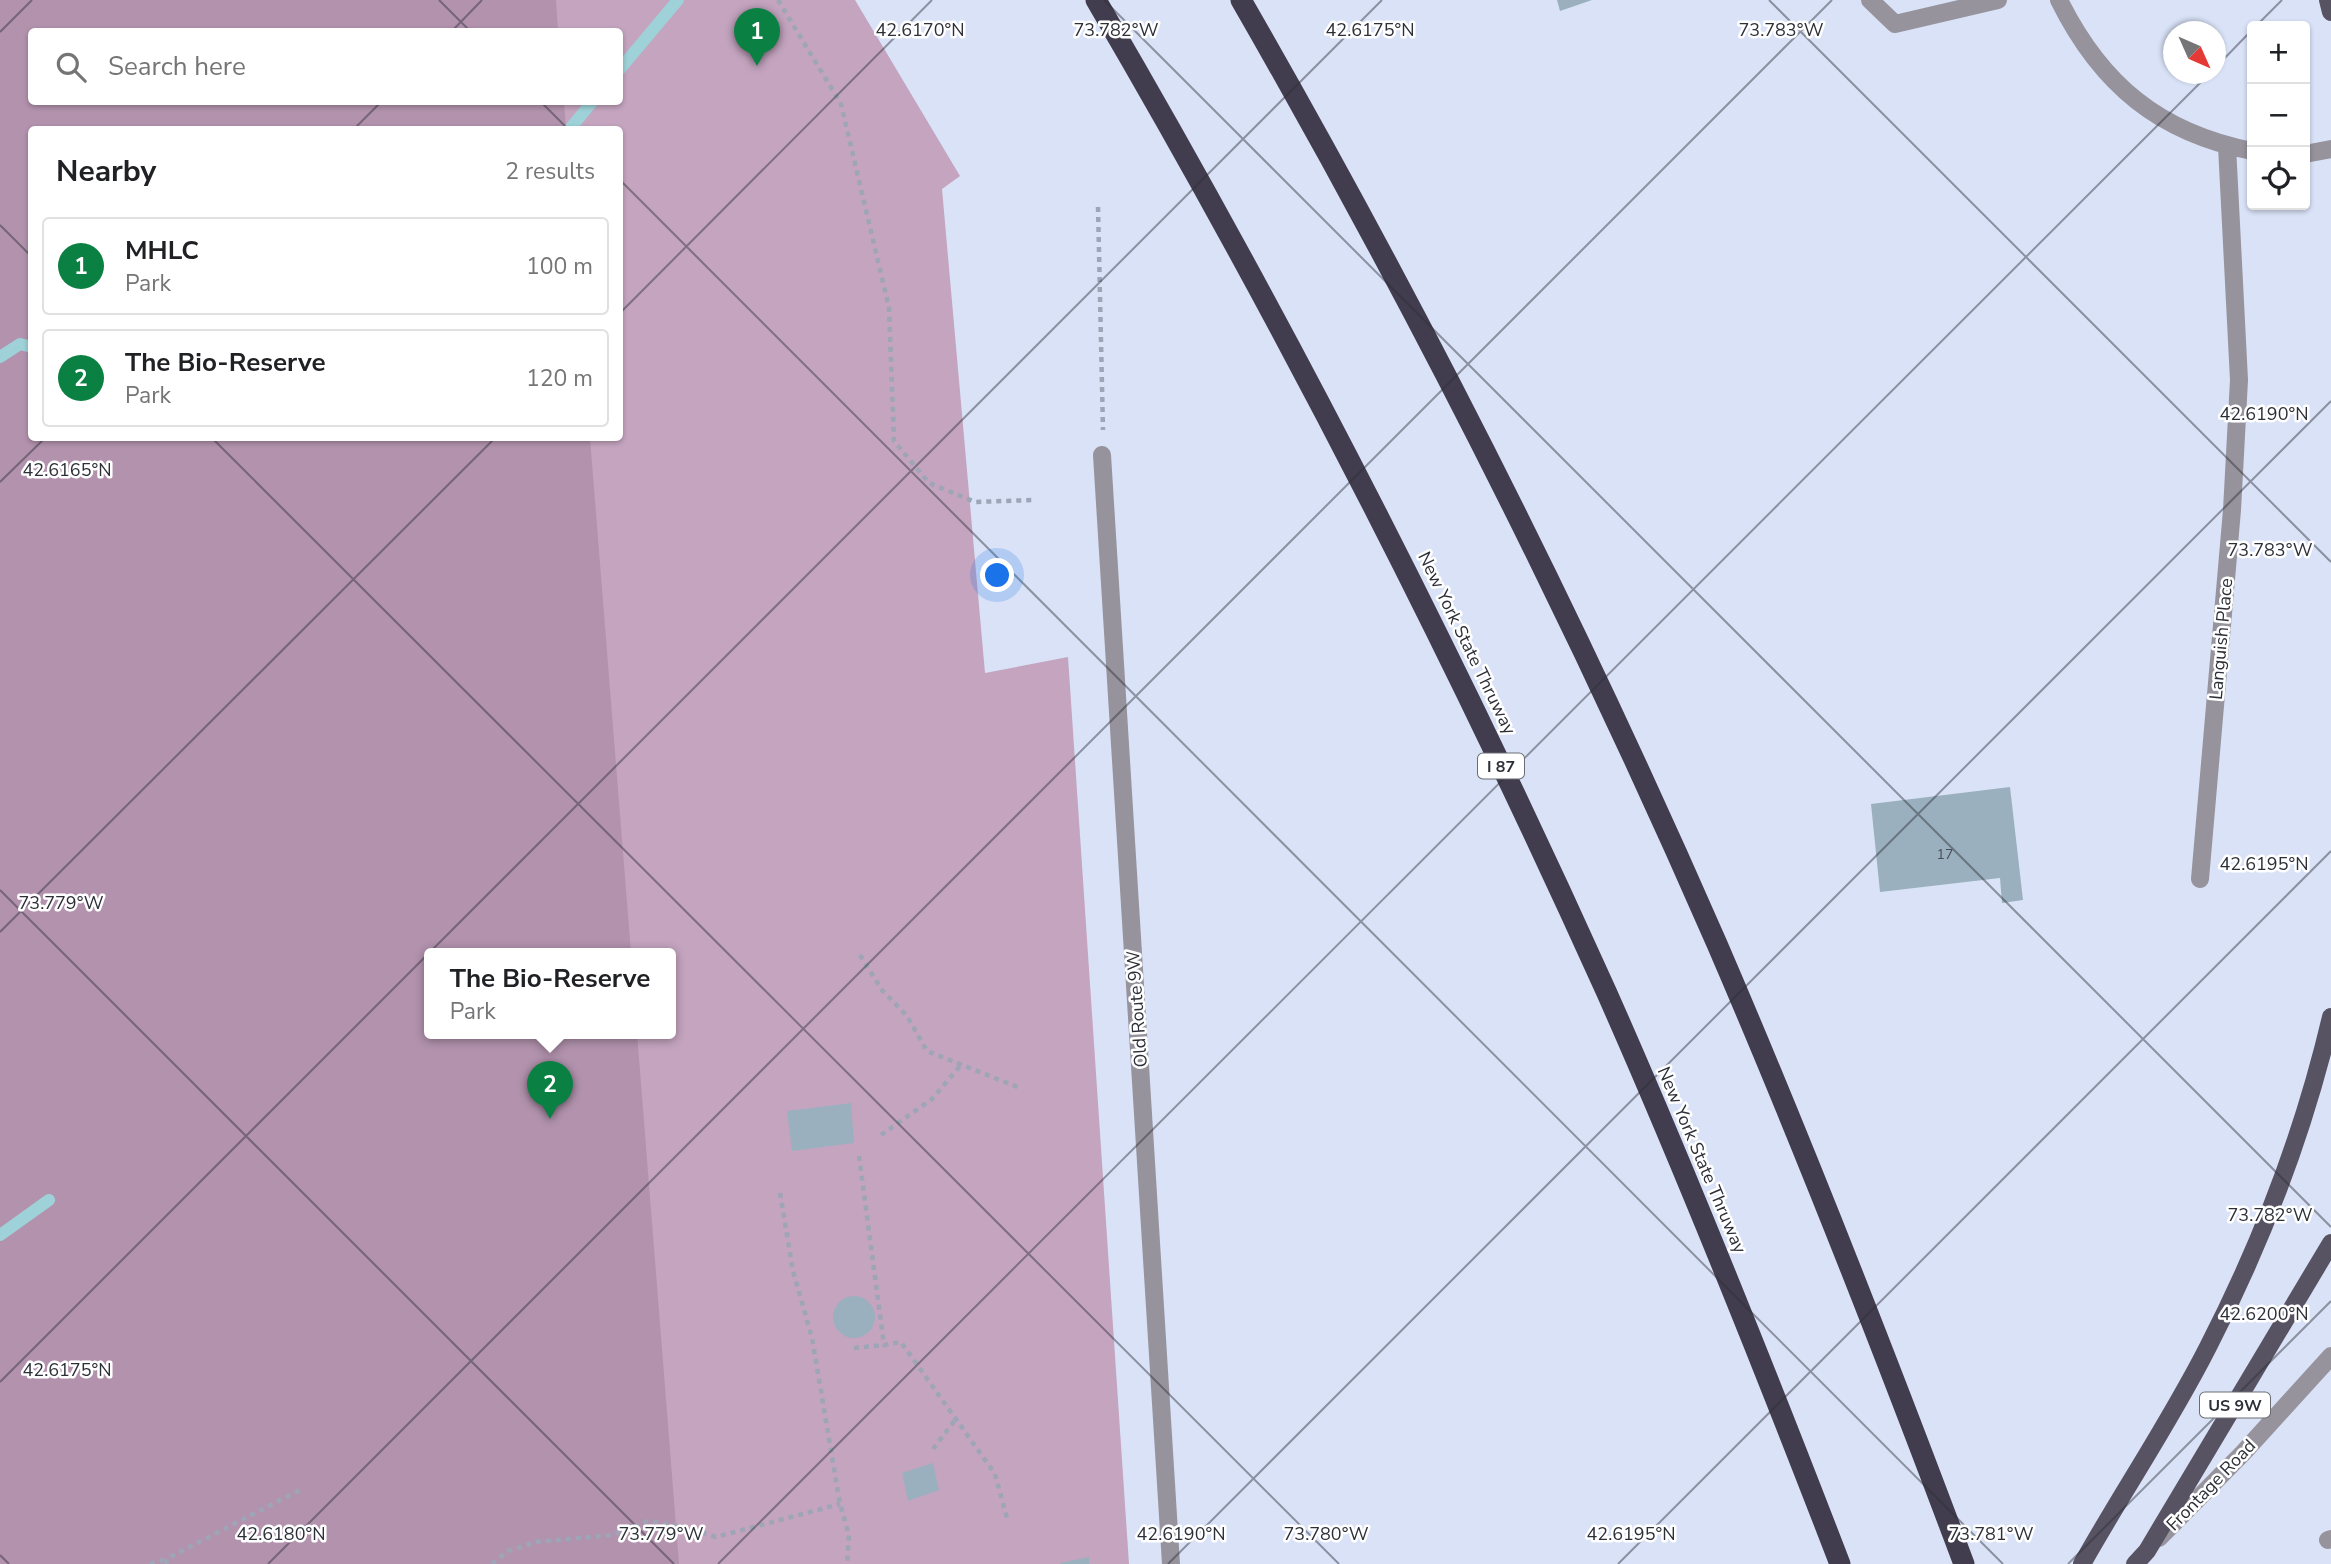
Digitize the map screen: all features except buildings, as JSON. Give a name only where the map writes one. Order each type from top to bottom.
[{"type":"highway","name":"New York State Thruway","points":[[1096,0],[1263,296],[1367,493],[1489,739],[1660,1116],[1840,1564]]},
{"type":"highway","points":[[1241,0],[1452,389],[1538,558],[1624,740],[1770,1071],[1964,1564]]},
{"type":"main road","points":[[2328,0],[2331,12]]},
{"type":"main road","name":"US 9W","points":[[2314,1091],[2331,1017]]},
{"type":"main road","name":"US 9W","points":[[2082,1564],[2209,1346],[2266,1221],[2331,1051]]},
{"type":"main road","name":"US 9W","points":[[2141,1557],[2331,1243]]},
{"type":"street","points":[[1870,0],[1895,24],[1998,0]]},
{"type":"street","points":[[2059,0],[2097,60],[2136,102],[2181,131],[2247,150]]},
{"type":"street","name":"Languish Place","points":[[2200,879],[2231,524],[2239,380],[2227,146]]},
{"type":"street","points":[[2310,153],[2331,149]]},
{"type":"street","name":"Old Route 9W","points":[[1102,454],[1171,1564]]},
{"type":"street","name":"Frontage Road","points":[[2141,1557],[2243,1453],[2331,1356]]},
{"type":"path","points":[[778,0],[841,104],[889,308],[894,441],[929,483],[975,502],[1034,500]]},
{"type":"path","points":[[1098,207],[1102,454]]},
{"type":"path","points":[[860,955],[882,990],[907,1016],[927,1051],[1020,1088]]},
{"type":"path","points":[[880,1135],[932,1099],[961,1065]]},
{"type":"path","points":[[859,1156],[884,1345]]},
{"type":"path","points":[[780,1193],[793,1271],[812,1338],[840,1504],[849,1535],[847,1564]]},
{"type":"path","points":[[854,1348],[901,1342],[995,1474],[1008,1522]]},
{"type":"path","points":[[933,1449],[955,1420]]},
{"type":"path","points":[[150,1564],[167,1561],[304,1488]]},
{"type":"path","points":[[492,1564],[508,1551],[536,1542],[612,1535],[648,1521],[684,1527],[716,1537],[840,1504]]},
{"type":"shaded area","points":[[0,0],[855,0],[960,176],[942,189],[985,673],[1068,657],[1129,1564],[0,1564]]},
{"type":"shaded area","points":[[0,0],[556,0],[558,28],[28,28],[28,105],[564,105],[566,126],[28,126],[28,441],[590,441],[631,948],[424,948],[424,1039],[637,1039],[679,1564],[0,1564]]},
{"type":"waterway","points":[[623,65],[678,0]]},
{"type":"waterway","points":[[572,126],[590,105]]},
{"type":"waterway","points":[[0,357],[20,344],[28,346]]},
{"type":"waterway","points":[[0,1235],[49,1200]]},
{"type":"place","name":"MHLC","points":[[757,66]]},
{"type":"place","name":"The Bio-Reserve","points":[[550,1119]]}]
